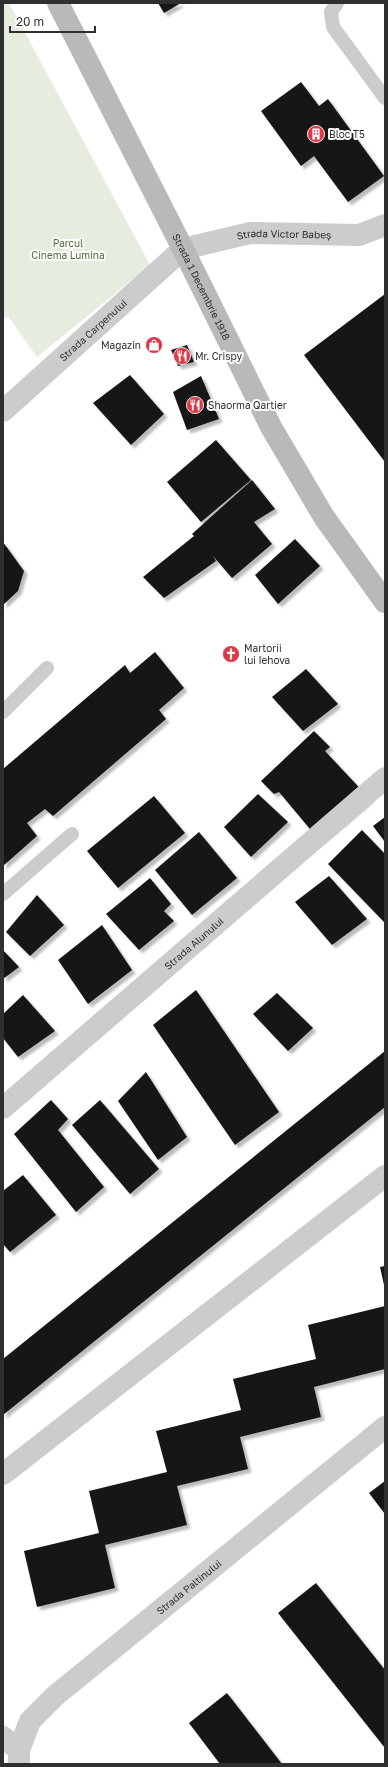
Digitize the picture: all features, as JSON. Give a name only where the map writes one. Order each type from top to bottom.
[{"type":"main road","name":"Strada 1 Decembrie 1918","points":[[58,3],[183,249],[271,427],[324,517],[385,602]]},
{"type":"street","name":"Strada Victor Babeș","points":[[183,249],[250,233],[359,235],[385,225]]},
{"type":"street","name":"Strada Carpenului","points":[[3,411],[183,249]]},
{"type":"street","name":"Strada Alunului","points":[[3,1108],[385,778]]},
{"type":"street","points":[[3,1474],[385,1176]]},
{"type":"street","name":"Strada Paltinului","points":[[14,1750],[30,1721],[55,1696],[385,1427]]},
{"type":"lane","points":[[337,3],[331,12],[333,27],[385,98]]},
{"type":"lane","points":[[3,712],[47,668]]},
{"type":"lane","points":[[3,894],[72,834]]},
{"type":"green space","name":"Parcul Cinema Lumina","points":[[3,3],[9,3],[150,265],[37,357],[8,316],[3,319]]},
{"type":"building","points":[[158,3],[181,3],[164,13]]},
{"type":"building","name":"Bloc T5","points":[[301,82],[319,106],[328,99],[384,176],[348,202],[314,156],[301,166],[261,111]]},
{"type":"building","points":[[385,294],[385,462],[304,355]]},
{"type":"building","name":"Mr. Crispy","points":[[187,345],[194,362],[178,366],[171,350]]},
{"type":"building","points":[[130,375],[164,414],[131,445],[93,403]]},
{"type":"building","name":"Shaorma Qartier","points":[[201,376],[219,419],[187,430],[173,392]]},
{"type":"building","points":[[216,440],[251,480],[201,522],[167,482]]},
{"type":"building","points":[[252,480],[275,509],[254,522],[272,544],[232,578],[213,556],[216,561],[164,598],[143,577],[194,536],[192,534]]},
{"type":"building","points":[[295,539],[320,566],[278,604],[255,575]]},
{"type":"building","points":[[3,542],[24,571],[18,591],[3,605]]},
{"type":"building","points":[[155,652],[184,688],[159,710],[166,719],[53,816],[45,809],[27,823],[37,836],[3,866],[3,769],[125,665],[130,673]]},
{"type":"building","points":[[306,669],[338,704],[303,731],[272,697]]},
{"type":"building","points":[[314,731],[330,747],[325,751],[370,799],[320,841],[279,792],[274,794],[261,781]]},
{"type":"building","points":[[258,794],[288,822],[251,857],[224,827]]},
{"type":"building","points":[[154,796],[185,833],[118,888],[87,851]]},
{"type":"building","points":[[385,817],[385,842],[373,826]]},
{"type":"building","points":[[362,830],[385,854],[385,923],[328,864]]},
{"type":"building","points":[[199,832],[237,878],[192,915],[155,870]]},
{"type":"building","points":[[329,876],[367,919],[332,945],[295,902]]},
{"type":"building","points":[[150,878],[171,904],[164,911],[174,921],[139,950],[106,914]]},
{"type":"building","points":[[37,895],[64,925],[30,956],[6,932]]},
{"type":"building","points":[[102,925],[132,970],[88,1004],[58,960]]},
{"type":"building","points":[[3,950],[19,967],[3,979]]},
{"type":"building","points":[[196,990],[279,1112],[235,1145],[153,1025]]},
{"type":"building","points":[[277,993],[313,1028],[288,1051],[253,1014]]},
{"type":"building","points":[[23,995],[55,1031],[18,1057],[3,1038],[3,1014]]},
{"type":"building","points":[[385,1051],[385,1107],[3,1415],[3,1359]]},
{"type":"building","points":[[146,1072],[187,1137],[158,1160],[118,1101]]},
{"type":"building","points":[[51,1100],[68,1119],[58,1130],[104,1187],[76,1212],[14,1134]]},
{"type":"building","points":[[100,1100],[159,1169],[130,1194],[72,1125]]},
{"type":"building","points":[[23,1175],[56,1215],[10,1252],[3,1244],[3,1191]]},
{"type":"building","points":[[385,1266],[385,1285],[384,1285],[380,1267]]},
{"type":"building","points":[[385,1306],[385,1369],[314,1387],[321,1417],[240,1437],[248,1469],[177,1486],[187,1525],[105,1545],[115,1588],[37,1607],[24,1551],[99,1533],[89,1491],[167,1472],[156,1431],[241,1410],[233,1379],[316,1359],[308,1325]]},
{"type":"building","points":[[385,1481],[385,1514],[369,1493]]},
{"type":"building","points":[[316,1583],[385,1670],[385,1748],[278,1613]]},
{"type":"building","points":[[227,1693],[282,1764],[220,1764],[189,1723]]},
{"type":"place","name":"Bloc T5","points":[[316,134]]},
{"type":"place","name":"Magazin","points":[[154,345]]},
{"type":"place","name":"Mr. Crispy","points":[[182,356]]},
{"type":"place","name":"Shaorma Qartier","points":[[195,405]]},
{"type":"place","name":"Martorii lui Iehova","points":[[231,654]]}]
